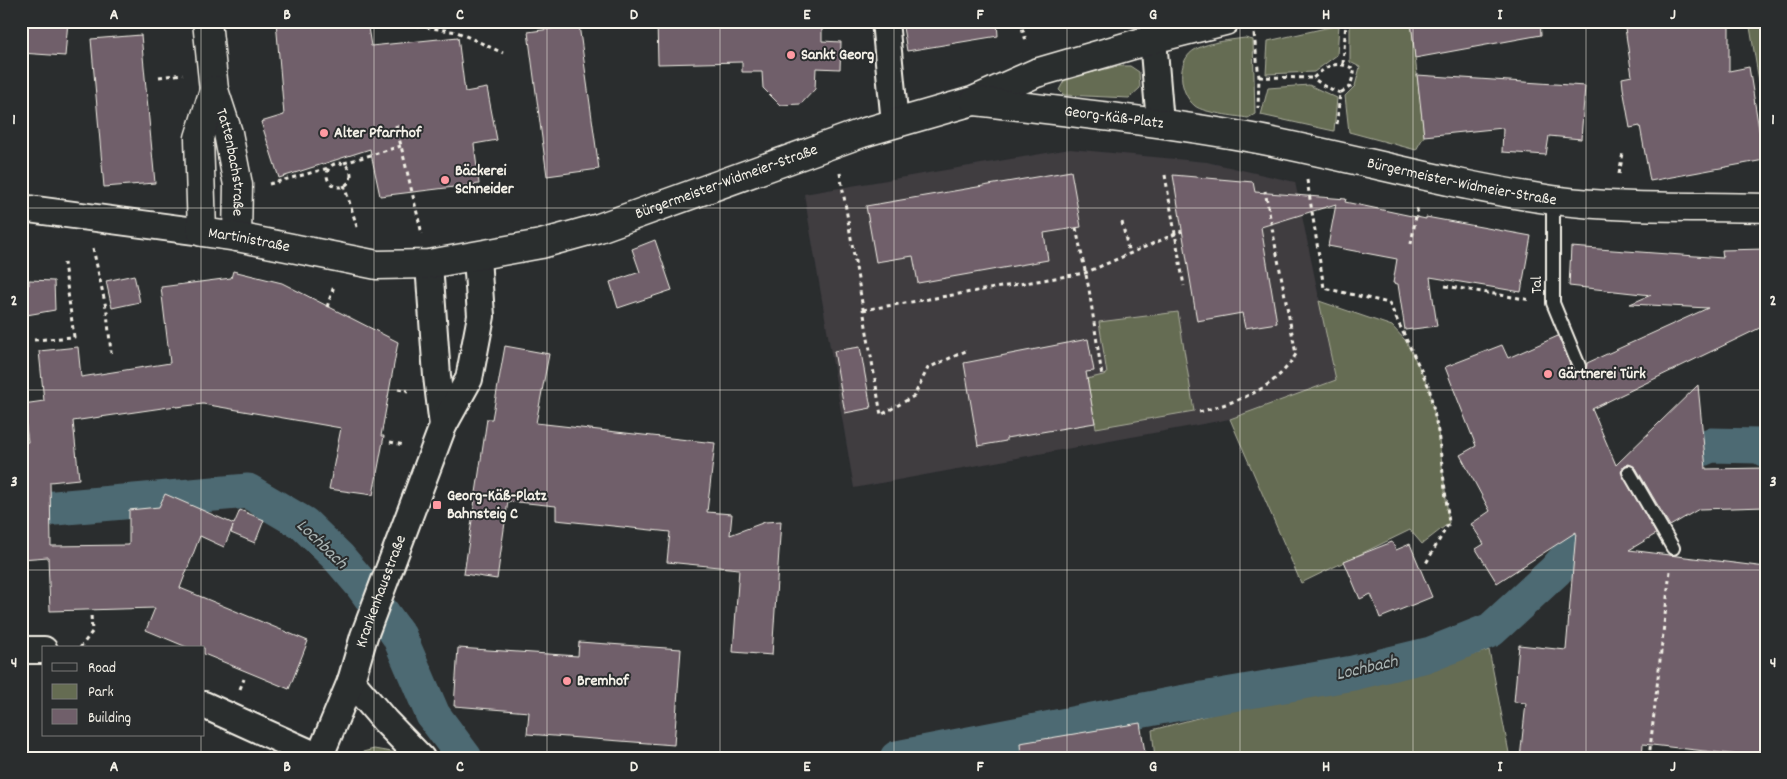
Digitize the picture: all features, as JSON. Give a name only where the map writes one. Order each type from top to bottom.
[{"type":"street","name":"Tattenbachstraße","points":[[207,21],[214,90],[228,133],[238,192],[237,237]]},
{"type":"street","points":[[885,21],[894,123]]},
{"type":"street","points":[[973,101],[1036,73],[1153,39],[1225,21]]},
{"type":"street","name":"Georg-Käß-Platz","points":[[973,101],[1160,123],[1153,39]]},
{"type":"street","name":"Tattenbachstraße","points":[[202,232],[199,138],[214,90]]},
{"type":"street","name":"Bürgermeister-Widmeier-Straße","points":[[476,257],[540,244],[599,228],[835,143],[894,123],[973,101]]},
{"type":"street","name":"Bürgermeister-Widmeier-Straße","points":[[1160,123],[1258,139],[1424,176],[1553,200],[1613,205],[1766,208]]},
{"type":"street","name":"Martinistraße","points":[[21,208],[237,237],[368,264],[429,264],[476,257]]},
{"type":"street","name":"Krankenhausstraße","points":[[319,757],[351,681],[364,636],[444,426],[469,379],[481,316],[476,257]]},
{"type":"street","name":"Krankenhausstraße","points":[[429,264],[437,376],[444,426]]},
{"type":"street","points":[[21,650],[42,650]]},
{"type":"street","points":[[351,681],[385,721],[421,758]]},
{"type":"street","points":[[205,705],[319,757]]},
{"type":"lane","name":"Tal","points":[[1553,200],[1554,303],[1579,366]]},
{"type":"lane","points":[[1629,472],[1673,548]]},
{"type":"path","points":[[387,21],[457,32],[503,53]]},
{"type":"path","points":[[1343,64],[1346,21]]},
{"type":"path","points":[[1254,31],[1258,77],[1258,139]]},
{"type":"path","points":[[1258,77],[1313,78],[1340,94],[1350,87],[1355,69],[1343,64],[1329,65],[1313,78]]},
{"type":"path","points":[[396,125],[429,264]]},
{"type":"path","points":[[835,143],[882,415],[914,396],[928,368],[968,350]]},
{"type":"path","points":[[238,192],[329,168],[335,162],[344,164],[401,146]]},
{"type":"path","points":[[1302,148],[1324,288],[1389,304],[1429,387],[1438,432],[1449,523],[1425,565]]},
{"type":"path","points":[[329,168],[327,176],[330,182],[337,186],[344,185],[351,176],[349,169],[344,164]]},
{"type":"path","points":[[1165,175],[1184,286]]},
{"type":"path","points":[[1411,244],[1424,176]]},
{"type":"path","points":[[344,185],[368,264]]},
{"type":"path","points":[[1199,412],[1246,398],[1287,368],[1296,354],[1265,192]]},
{"type":"path","points":[[88,218],[107,312],[111,353]]},
{"type":"path","points":[[1122,222],[1129,254]]},
{"type":"path","points":[[1076,228],[1102,376]]},
{"type":"path","points":[[863,310],[1085,273],[1182,231]]},
{"type":"path","points":[[34,340],[74,337],[64,263]]},
{"type":"path","points":[[1445,286],[1554,303]]},
{"type":"path","points":[[1648,758],[1673,548]]},
{"type":"path","points":[[82,646],[92,632],[91,614]]},
{"type":"shaded area","points":[[1070,149],[1207,162],[1295,182],[1336,380],[1230,419],[854,488],[804,194]]},
{"type":"green space","points":[[1365,21],[1411,21],[1424,136],[1416,150],[1349,132],[1345,96],[1355,86],[1360,67],[1350,62],[1350,25]]},
{"type":"green space","points":[[1749,21],[1766,21],[1766,123]]},
{"type":"green space","points":[[1339,25],[1337,55],[1314,72],[1266,74],[1268,41]]},
{"type":"green space","points":[[1245,38],[1253,40],[1255,114],[1248,118],[1213,112],[1195,106],[1185,93],[1182,77],[1182,68],[1189,54],[1207,45]]},
{"type":"green space","points":[[1118,66],[1130,66],[1139,72],[1140,88],[1129,98],[1064,95],[1059,90],[1065,79]]},
{"type":"green space","points":[[1309,85],[1337,98],[1334,131],[1261,115],[1268,88]]},
{"type":"green space","points":[[1319,301],[1392,326],[1406,341],[1429,387],[1438,432],[1449,523],[1422,544],[1410,530],[1301,583],[1230,419],[1336,380]]},
{"type":"green space","points":[[1178,312],[1194,411],[1096,428],[1087,379],[1107,374],[1099,322]]},
{"type":"green space","points":[[1489,650],[1510,758],[1155,758],[1152,730],[1228,710],[1393,679]]},
{"type":"green space","points":[[374,749],[397,753],[401,758],[357,758],[363,752]]},
{"type":"building","points":[[21,21],[68,21],[65,56],[21,53]]},
{"type":"building","points":[[276,21],[367,21],[371,46],[458,37],[465,92],[487,88],[497,140],[474,144],[479,184],[380,196],[370,149],[279,178],[261,122],[284,115]]},
{"type":"building","name":"Sankt Georg","points":[[657,21],[822,21],[822,41],[841,42],[840,69],[816,68],[815,89],[801,104],[780,105],[763,88],[762,72],[742,72],[742,62],[658,64]]},
{"type":"building","points":[[902,21],[997,21],[998,36],[907,51]]},
{"type":"building","points":[[1411,21],[1540,21],[1541,35],[1415,58]]},
{"type":"building","points":[[1624,21],[1729,21],[1729,71],[1749,67],[1764,160],[1650,181],[1640,126],[1630,128],[1623,88],[1622,78],[1632,76]]},
{"type":"building","points":[[579,25],[599,169],[547,176],[528,32]]},
{"type":"building","points":[[141,35],[155,183],[104,187],[91,39]]},
{"type":"building","points":[[1417,75],[1585,86],[1581,139],[1549,136],[1546,155],[1502,152],[1503,128],[1424,136]]},
{"type":"building","points":[[1071,171],[1081,227],[1044,233],[1048,260],[918,283],[913,256],[876,262],[866,206]]},
{"type":"building","points":[[1173,175],[1253,182],[1255,192],[1346,199],[1345,202],[1426,219],[1426,217],[1531,236],[1521,292],[1430,277],[1437,326],[1405,330],[1398,284],[1393,283],[1397,259],[1328,246],[1336,204],[1261,227],[1277,323],[1245,328],[1242,313],[1197,321]]},
{"type":"building","points":[[655,240],[672,290],[618,308],[610,282],[640,272],[632,249]]},
{"type":"building","points":[[1571,247],[1723,258],[1722,250],[1766,249],[1766,325],[1592,409],[1616,465],[1698,385],[1706,469],[1766,468],[1766,507],[1699,509],[1670,526],[1636,468],[1629,464],[1625,465],[1621,472],[1656,534],[1629,550],[1766,567],[1766,758],[1643,744],[1642,758],[1520,758],[1526,703],[1514,702],[1519,645],[1566,650],[1576,532],[1497,583],[1476,549],[1484,544],[1471,524],[1490,511],[1460,455],[1476,446],[1445,367],[1502,345],[1508,358],[1558,336],[1572,370],[1574,373],[1582,374],[1586,371],[1587,363],[1708,308],[1630,304],[1651,295],[1569,286]]},
{"type":"building","points":[[233,271],[282,283],[398,342],[381,436],[384,436],[373,495],[329,489],[341,428],[203,404],[176,406],[73,421],[79,479],[50,482],[51,546],[129,545],[129,510],[159,507],[165,494],[234,524],[240,510],[264,520],[255,543],[231,533],[233,526],[224,547],[200,536],[180,588],[308,641],[289,689],[205,654],[205,646],[184,646],[146,630],[155,608],[50,611],[48,557],[21,559],[21,443],[28,442],[23,404],[44,401],[39,351],[78,347],[81,377],[170,363],[161,287],[231,278]]},
{"type":"building","points":[[134,275],[140,302],[112,308],[106,281]]},
{"type":"building","points":[[29,280],[54,281],[55,310],[21,316],[21,287],[29,285]]},
{"type":"building","points":[[1088,339],[1094,371],[1086,372],[1095,423],[1006,438],[1006,441],[978,446],[964,363]]},
{"type":"building","points":[[505,346],[549,354],[536,423],[715,443],[707,512],[732,514],[730,535],[765,522],[781,521],[772,655],[733,652],[739,569],[667,562],[670,532],[556,520],[556,506],[508,501],[497,579],[464,574],[487,419],[492,419]]},
{"type":"building","points":[[860,347],[871,408],[845,413],[834,351]]},
{"type":"building","points":[[1392,542],[1396,550],[1410,544],[1432,597],[1380,618],[1371,594],[1360,599],[1344,561]]},
{"type":"building","name":"Bremhof","points":[[579,642],[681,649],[674,745],[527,734],[529,712],[454,706],[458,648],[578,656]]},
{"type":"building","points":[[1140,723],[1146,758],[1021,758],[1020,743]]},
{"type":"waterway","name":"Lochbach","points":[[897,758],[1180,703],[1353,673],[1431,654],[1491,630],[1555,571],[1605,514],[1653,469],[1711,445],[1759,446],[1766,450]]},
{"type":"waterway","name":"Lochbach","points":[[21,511],[248,491],[304,524],[339,558],[362,585],[399,636],[433,715],[465,758]]},
{"type":"place","name":"Sankt Georg","points":[[791,55]]},
{"type":"place","name":"Alter Pfarrhof","points":[[324,133]]},
{"type":"place","name":"Bäckerei Schneider","points":[[445,180]]},
{"type":"place","name":"Gärtnerei Türk","points":[[1548,374]]},
{"type":"place","name":"Georg-Käß-Platz Bahnsteig C","points":[[437,505]]},
{"type":"place","name":"Bremhof","points":[[567,681]]}]
